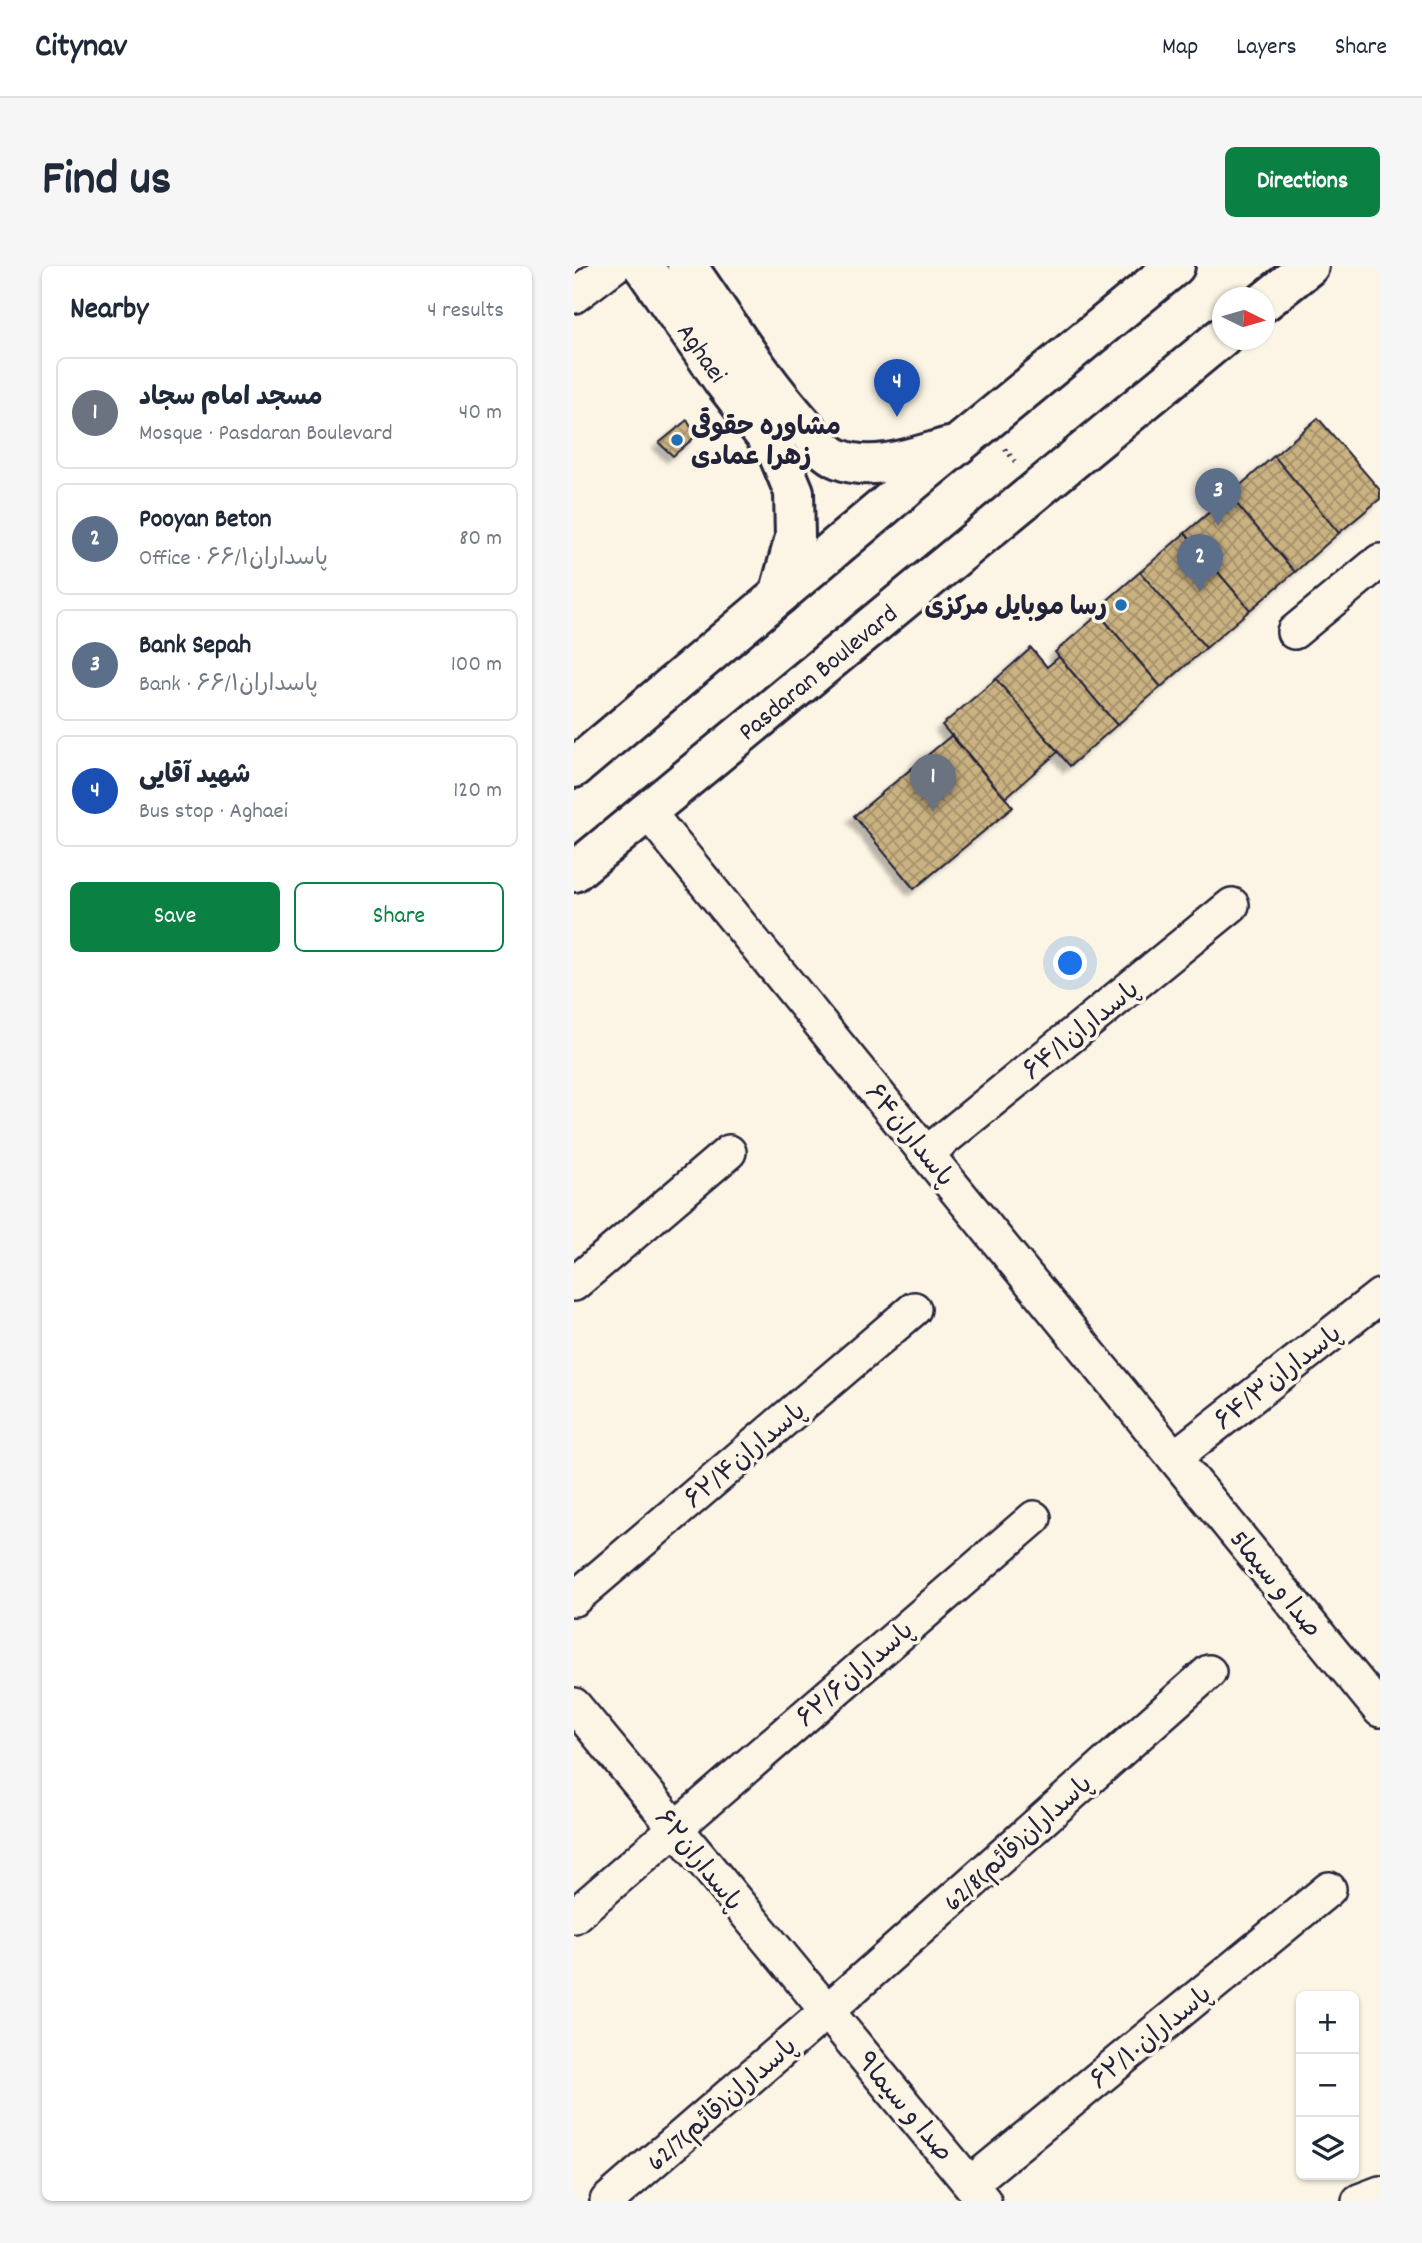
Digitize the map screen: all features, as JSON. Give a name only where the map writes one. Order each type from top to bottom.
[{"type":"main road","points":[[574,768],[926,471],[1175,266]]},
{"type":"main road","points":[[1275,294],[1309,266]]},
{"type":"main road","name":"Aghaei","points":[[668,271],[822,448],[839,459],[873,464],[912,458],[973,434]]},
{"type":"main road","name":"Aghaei","points":[[668,271],[724,382],[777,451],[794,492],[795,537],[779,595]]},
{"type":"main road","name":"Pasdaran Boulevard","points":[[574,872],[1212,346]]},
{"type":"main road","points":[[786,473],[800,479],[813,478],[820,472],[824,461],[822,448]]},
{"type":"street","points":[[574,296],[614,266]]},
{"type":"street","points":[[1294,632],[1380,561]]},
{"type":"street","name":"پاسداران۶۴","points":[[647,811],[1175,1457]]},
{"type":"street","name":"پاسداران۶۴/۱","points":[[927,1153],[1233,905]]},
{"type":"street","points":[[574,1284],[729,1152]]},
{"type":"street","name":"پاسداران۶۴/۳","points":[[1175,1457],[1380,1296]]},
{"type":"street","name":"پاسداران۶۲/۴","points":[[574,1599],[914,1309]]},
{"type":"street","name":"5صدا و سیما","points":[[1175,1457],[1380,1710]]},
{"type":"street","name":"پاسداران۶۲/۶","points":[[574,1916],[1034,1518]]},
{"type":"street","name":"62/8پاسداران(قائم)","points":[[826,2012],[1209,1672]]},
{"type":"street","name":"پاسداران۶۲","points":[[574,1705],[826,2012]]},
{"type":"street","name":"پاسداران۶۲/۱۰","points":[[978,2192],[1329,1889]]},
{"type":"street","name":"صدا و سیما۹","points":[[826,2012],[978,2192]]},
{"type":"street","name":"62/7پاسداران(قائم)","points":[[611,2197],[826,2012]]},
{"type":"street","points":[[1359,2201],[1380,2193]]},
{"type":"path","points":[[973,434],[1038,489]]},
{"type":"building","points":[[1318,418],[1380,490],[1380,499],[1339,533],[1274,456]]},
{"type":"building","name":"مشاوره حقوقی زهرا عمادی","points":[[687,420],[696,436],[673,456],[659,443]]},
{"type":"building","points":[[1274,456],[1339,533],[1295,572],[1229,495]]},
{"type":"building","points":[[1229,495],[1295,572],[1250,610],[1185,533]]},
{"type":"building","points":[[1185,533],[1250,610],[1206,648],[1140,572]]},
{"type":"building","points":[[1140,572],[1206,648],[1161,687],[1096,610]]},
{"type":"building","points":[[1099,614],[1161,687],[1117,725],[1055,652]]},
{"type":"building","points":[[1031,648],[1047,667],[1059,657],[1117,725],[1070,766],[996,679]]},
{"type":"building","points":[[996,679],[1058,752],[1005,798],[942,725]]},
{"type":"building","points":[[952,735],[1013,807],[914,889],[854,816]]},
{"type":"place","name":"شهید آقایی","points":[[897,417]]},
{"type":"place","name":"مشاوره حقوقی زهرا عمادی","points":[[677,440]]},
{"type":"place","name":"Bank Sepah","points":[[1218,526]]},
{"type":"place","name":"Pooyan Beton","points":[[1200,592]]},
{"type":"place","name":"رسا موبایل مرکزی","points":[[1121,605]]},
{"type":"place","name":"مسجد امام سجاد","points":[[933,812]]}]
